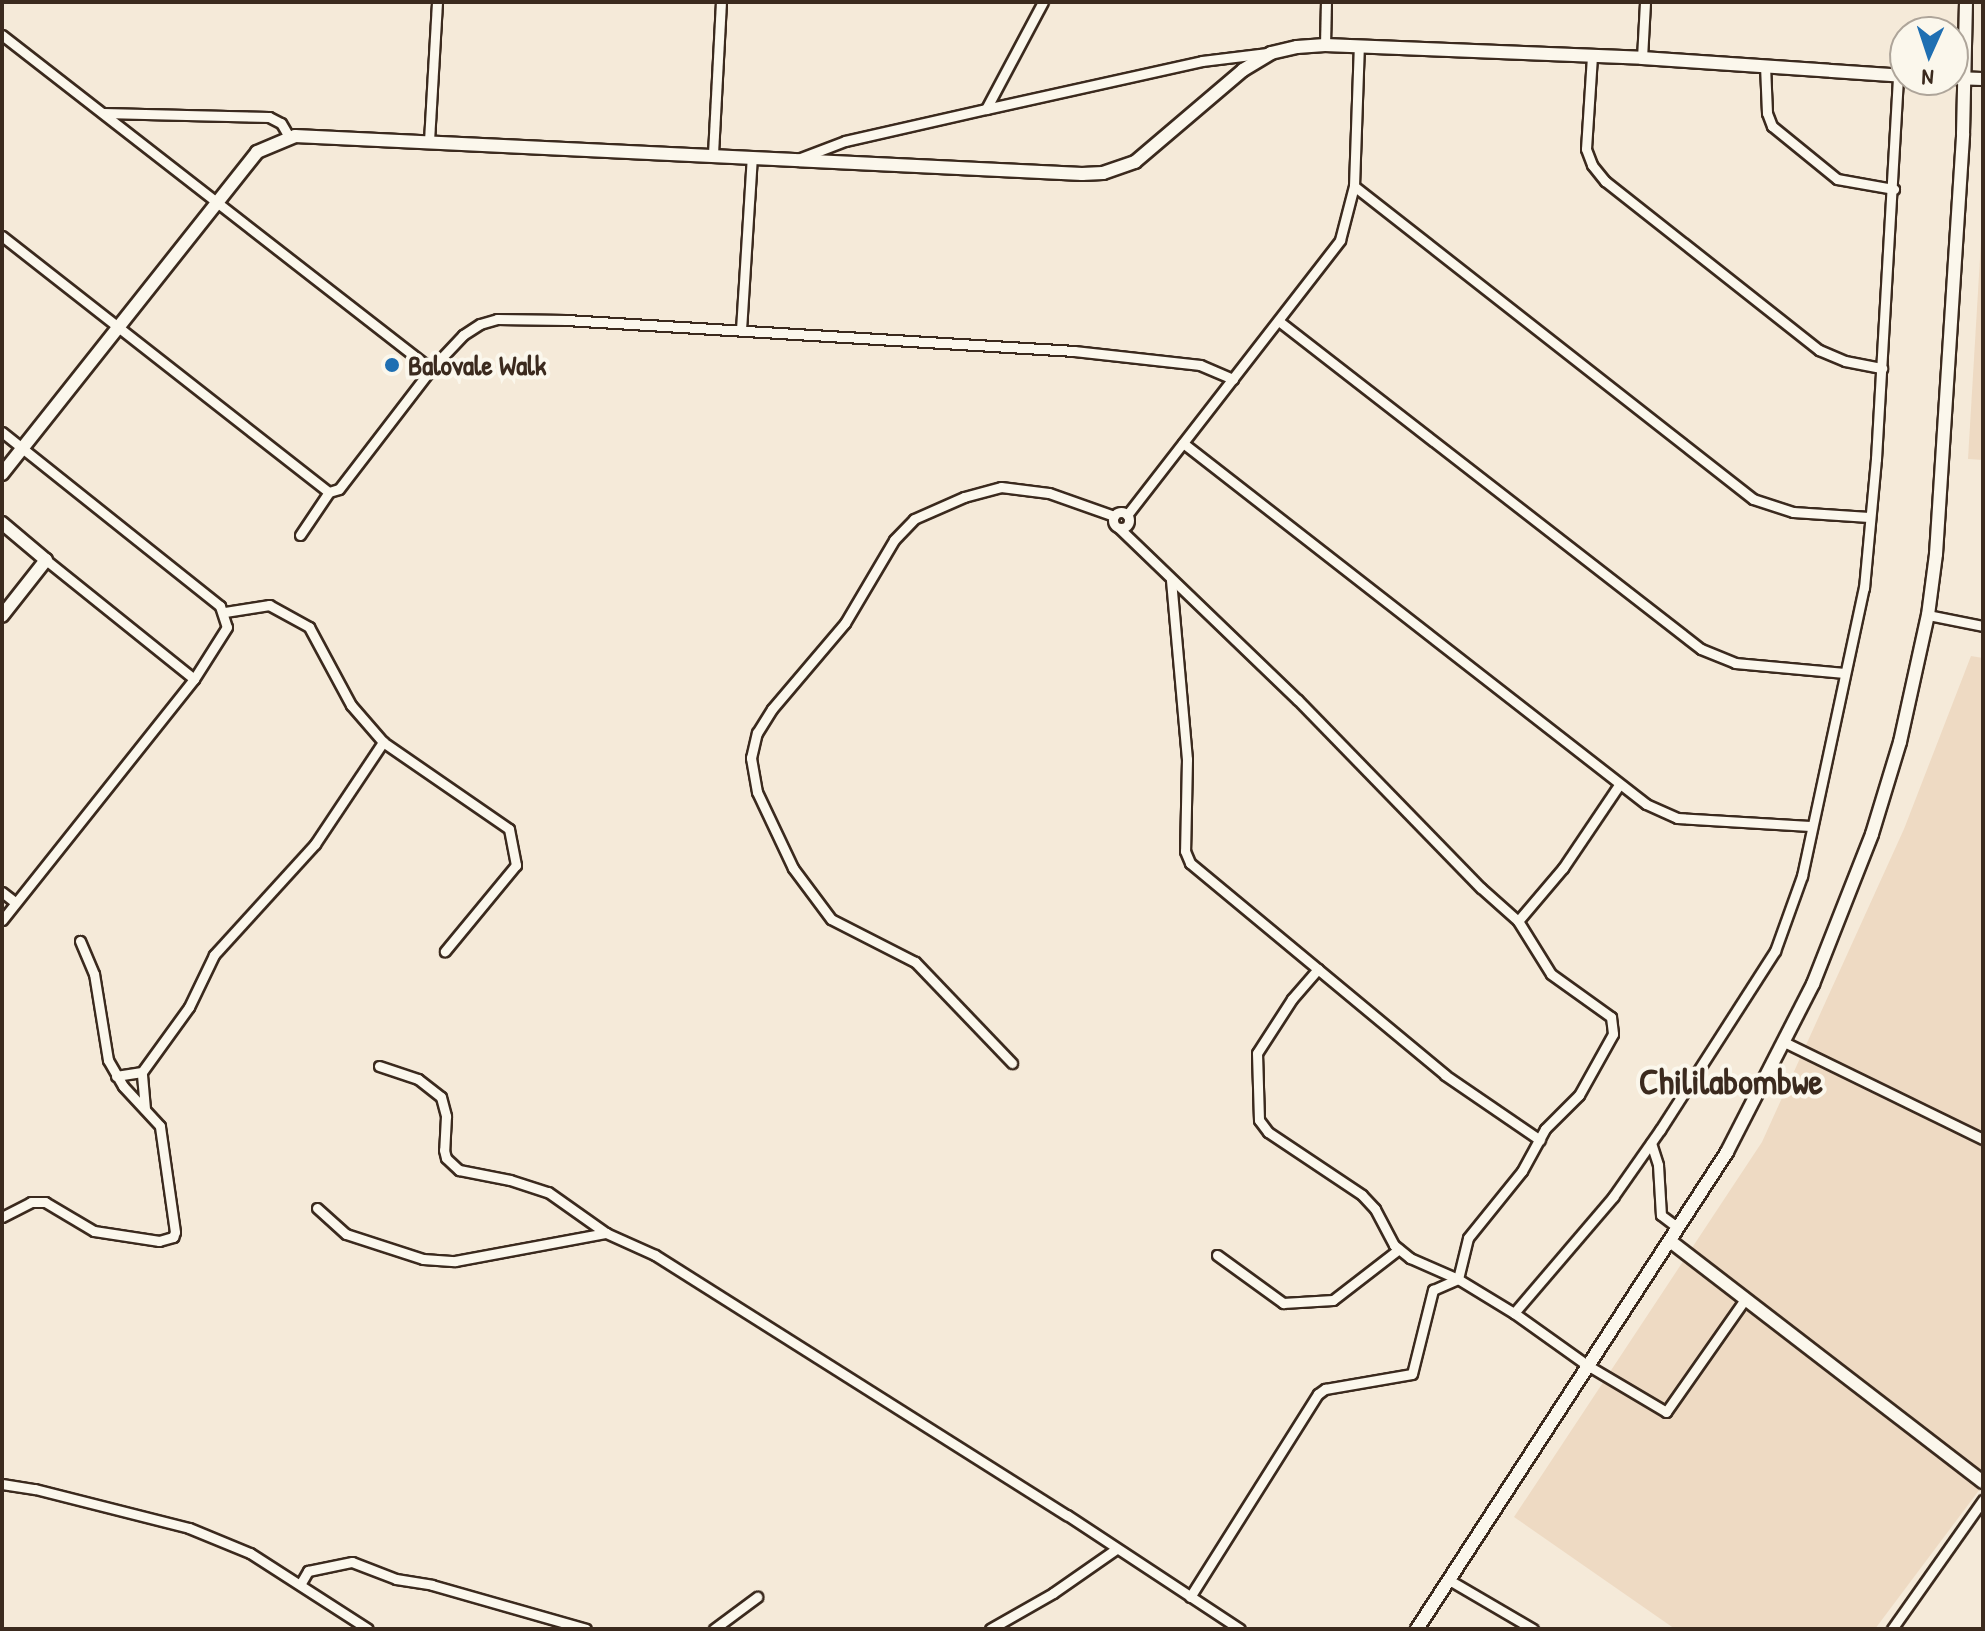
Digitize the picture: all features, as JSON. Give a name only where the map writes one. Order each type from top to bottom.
[{"type":"street","points":[[429,141],[437,2]]},
{"type":"street","points":[[713,154],[721,2]]},
{"type":"street","points":[[986,109],[1043,2]]},
{"type":"street","points":[[1325,45],[1326,2]]},
{"type":"street","points":[[1642,58],[1645,2]]},
{"type":"street","points":[[2,35],[431,369]]},
{"type":"street","points":[[796,159],[845,141],[1202,61],[1325,45],[1642,58],[1889,75]]},
{"type":"street","points":[[1127,515],[1280,322],[1340,240],[1354,186],[1359,46]]},
{"type":"street","points":[[2,474],[257,152],[289,137],[312,134],[1103,173],[1135,162],[1243,70],[1271,53]]},
{"type":"street","points":[[1592,56],[1586,149],[1592,165],[1605,181],[1819,350],[1845,361],[1882,368]]},
{"type":"street","points":[[1765,65],[1767,113],[1772,126],[1837,179],[1894,189]]},
{"type":"street","points":[[1514,1313],[1568,1252],[1651,1143],[1775,951],[1802,876],[1810,826],[1864,588],[1901,96]]},
{"type":"street","points":[[1417,1629],[1727,1152],[1813,984],[1872,834],[1900,742],[1928,615],[1940,522],[1963,134],[1960,96]]},
{"type":"street","points":[[101,113],[269,117],[281,123],[289,137]]},
{"type":"street","points":[[741,330],[752,157]]},
{"type":"street","points":[[1354,186],[1610,383],[1753,499],[1793,512],[1869,517]]},
{"type":"street","points":[[2,236],[329,492]]},
{"type":"street","points":[[300,535],[329,492],[339,489],[431,369],[470,329],[497,319],[741,330],[1152,359],[1200,365],[1233,379]]},
{"type":"street","points":[[1280,322],[1701,649],[1735,663],[1845,673]]},
{"type":"street","points":[[2,432],[225,612],[269,605],[309,627],[351,705],[383,742],[509,829],[516,865],[445,951]]},
{"type":"street","points":[[1183,443],[1655,810],[1677,818],[1810,826]]},
{"type":"street","points":[[1012,1063],[915,962],[831,919],[803,885],[782,845],[753,778],[751,758],[757,733],[772,709],[845,623],[894,540],[914,519],[964,497],[1001,487],[1049,493],[1114,516]]},
{"type":"street","points":[[1127,515],[1120,512],[1114,516],[1113,522],[1328,729],[1481,888],[1518,921],[1551,974],[1603,1010],[1615,1026],[1579,1095],[1557,1113],[1522,1171],[1468,1238],[1458,1279]]},
{"type":"street","points":[[1119,528],[1129,523],[1127,515]]},
{"type":"street","points":[[2,523],[194,679]]},
{"type":"street","points":[[2,616],[46,560]]},
{"type":"street","points":[[1171,580],[1187,759],[1185,851],[1190,863],[1445,1075],[1540,1140]]},
{"type":"street","points":[[2,920],[194,679],[225,634],[225,612]]},
{"type":"street","points":[[1928,615],[1983,626]]},
{"type":"street","points":[[145,1110],[142,1072],[189,1007],[214,955],[315,844],[383,742]]},
{"type":"street","points":[[1518,921],[1563,868],[1619,785]]},
{"type":"street","points":[[2,892],[15,902]]},
{"type":"street","points":[[2,1217],[31,1202],[45,1202],[94,1231],[159,1241],[173,1237],[160,1126],[116,1076],[103,1041],[94,974],[80,941]]},
{"type":"street","points":[[1318,969],[1292,999],[1257,1053],[1259,1120],[1268,1132],[1362,1195],[1399,1249],[1431,1270],[1458,1279],[1514,1313],[1587,1365],[1666,1412],[1745,1299]]},
{"type":"street","points":[[1784,1042],[1983,1139]]},
{"type":"street","points":[[379,1066],[418,1079],[441,1097],[446,1116],[444,1150],[446,1158],[459,1170],[520,1182],[548,1192],[606,1233],[655,1255],[764,1321],[1240,1629]]},
{"type":"street","points":[[116,1076],[142,1072]]},
{"type":"street","points":[[1651,1143],[1660,1175],[1661,1215],[1678,1228]]},
{"type":"street","points":[[317,1208],[346,1234],[423,1259],[455,1261],[606,1233]]},
{"type":"street","points":[[1670,1241],[1983,1482]]},
{"type":"street","points":[[1217,1255],[1283,1303],[1333,1300],[1399,1249]]},
{"type":"street","points":[[1190,1597],[1318,1394],[1325,1389],[1412,1374],[1433,1290],[1458,1279]]},
{"type":"street","points":[[2,1484],[35,1489],[189,1528],[250,1553],[368,1629]]},
{"type":"street","points":[[1892,1629],[1983,1500]]},
{"type":"street","points":[[990,1629],[1042,1600],[1116,1549]]},
{"type":"street","points":[[301,1583],[308,1571],[333,1563],[352,1562],[396,1579],[432,1585],[586,1629]]},
{"type":"street","points":[[1449,1580],[1533,1629]]},
{"type":"street","points":[[714,1629],[757,1597]]},
{"type":"shaded area","points":[[1983,208],[1983,460],[1968,459]]},
{"type":"shaded area","points":[[1971,656],[1983,658],[1983,1485],[1875,1629],[1675,1629],[1514,1517],[1762,1142],[1904,829]]},
{"type":"place","name":"Balovale Walk","points":[[392,365]]},
{"type":"district","name":"Chililabombwe","points":[[1731,1081]]}]
